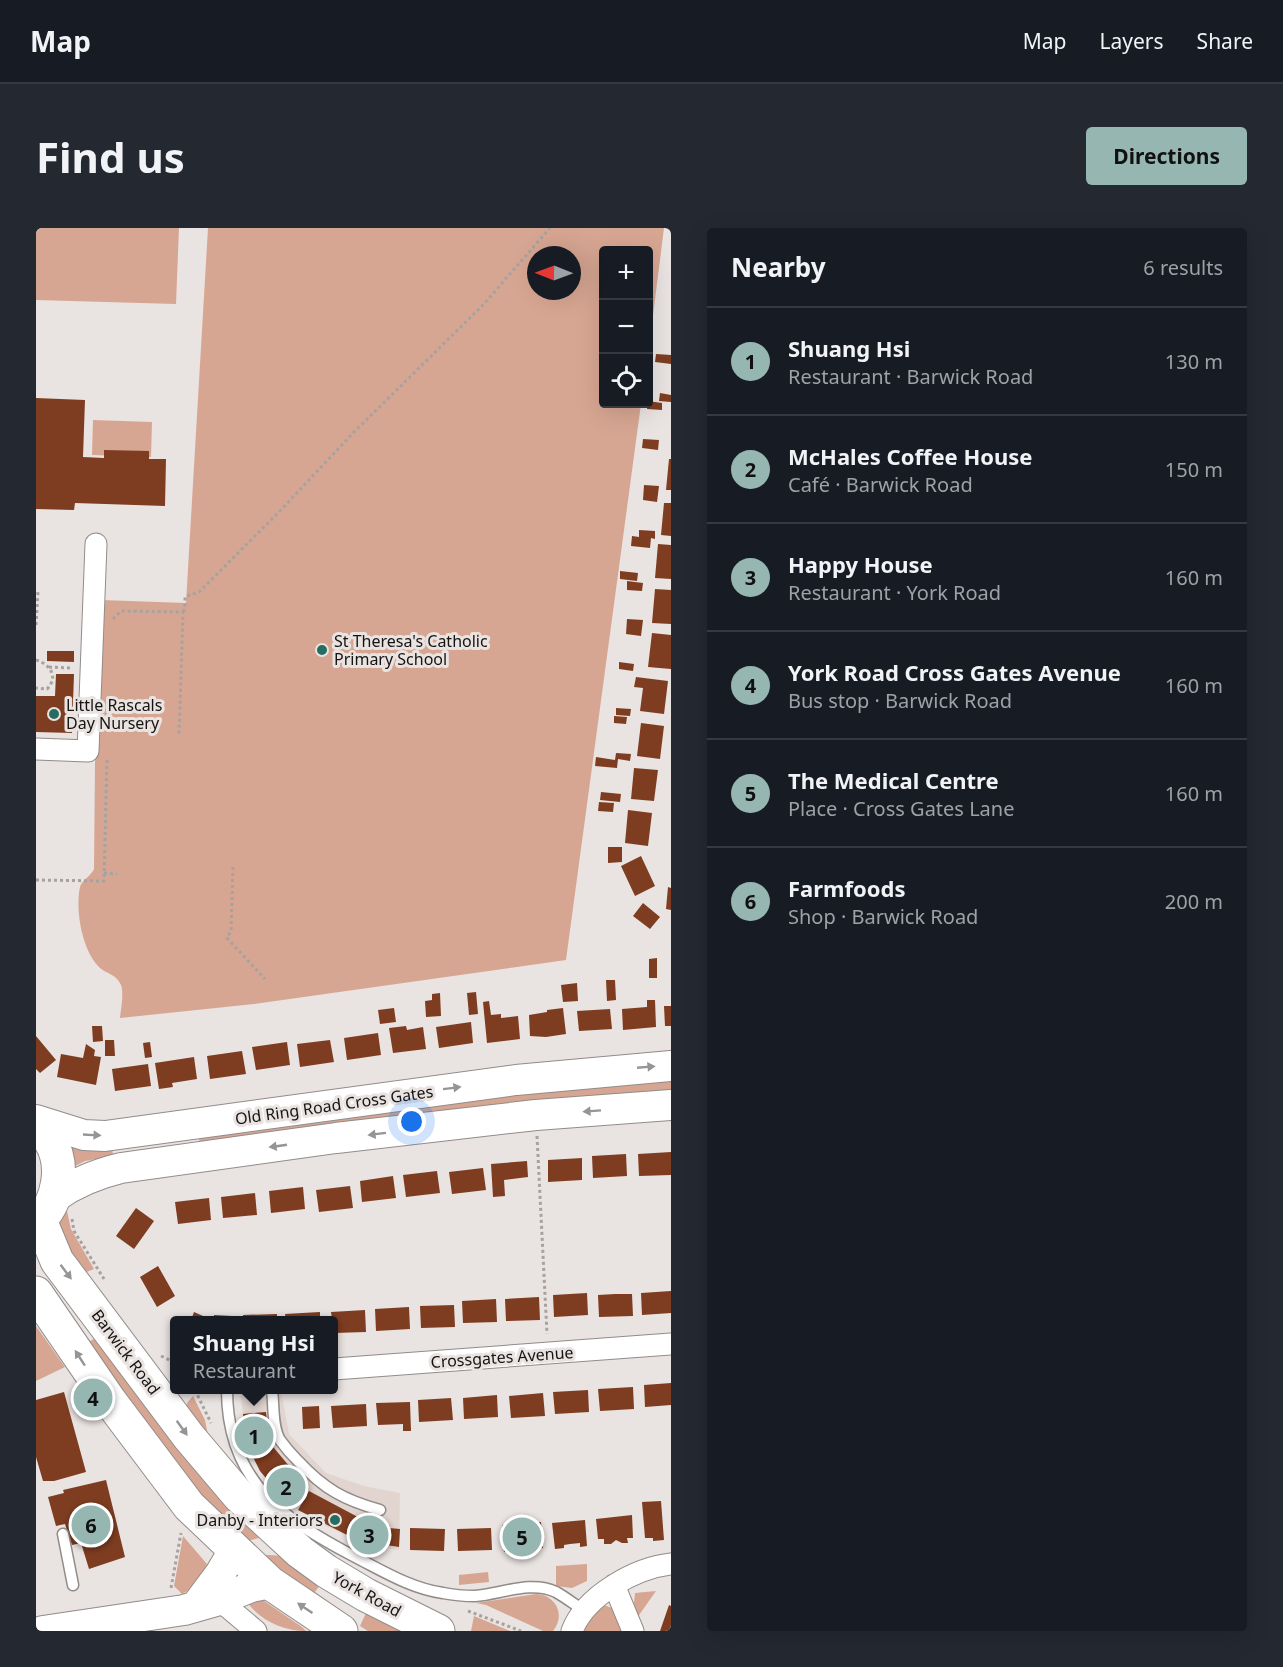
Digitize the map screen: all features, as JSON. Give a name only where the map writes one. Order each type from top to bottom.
[{"type":"highway","points":[[36,1122],[50,1139],[57,1157],[59,1177],[50,1214]]},
{"type":"highway","name":"Barwick Road","points":[[50,1214],[57,1261],[167,1394],[189,1437],[239,1496],[300,1552]]},
{"type":"highway","points":[[36,1293],[110,1401],[189,1506],[270,1583],[341,1631]]},
{"type":"highway","points":[[234,1551],[264,1543],[300,1552]]},
{"type":"highway","name":"York Road","points":[[300,1552],[366,1595],[438,1631]]},
{"type":"main road","name":"Old Ring Road Cross Gates","points":[[36,1122],[84,1136],[105,1136],[516,1080],[671,1066]]},
{"type":"main road","name":"Old Ring Road Cross Gates","points":[[50,1214],[73,1184],[121,1168],[336,1138],[536,1115],[671,1105]]},
{"type":"main road","points":[[169,1613],[220,1574],[234,1551]]},
{"type":"main road","points":[[43,1631],[169,1613],[270,1583]]},
{"type":"street","points":[[36,749],[88,751],[96,544]]},
{"type":"street","name":"Crossgates Avenue","points":[[338,1369],[671,1344]]},
{"type":"street","points":[[572,1631],[583,1610],[595,1598],[614,1586],[657,1566],[671,1564]]},
{"type":"street","points":[[614,1586],[633,1631]]},
{"type":"street","points":[[169,1613],[256,1631]]},
{"type":"lane","points":[[227,1394],[230,1425],[237,1453],[255,1484],[285,1515],[307,1532],[398,1579],[423,1589],[476,1596],[532,1587],[556,1592],[583,1610]]},
{"type":"lane","points":[[273,1394],[279,1439],[294,1457],[313,1477],[331,1491],[355,1503],[380,1510]]},
{"type":"lane","points":[[63,1534],[73,1585]]},
{"type":"path","points":[[179,735],[185,597],[199,592],[278,513],[354,432],[483,304],[549,228]]},
{"type":"path","points":[[36,625],[38,591]]},
{"type":"path","points":[[93,638],[104,638],[105,627],[121,611],[183,612]]},
{"type":"path","points":[[36,660],[44,663],[52,672],[50,686],[37,688],[38,696]]},
{"type":"path","points":[[36,880],[104,881],[108,751],[88,751]]},
{"type":"path","points":[[232,867],[231,932],[227,939],[265,979]]},
{"type":"path","points":[[104,873],[117,874]]},
{"type":"path","points":[[536,1115],[548,1353]]},
{"type":"path","points":[[50,1214],[74,1231],[107,1284]]},
{"type":"path","points":[[159,1355],[170,1360]]},
{"type":"path","points":[[169,1613],[171,1586],[182,1528]]},
{"type":"shaded area","points":[[36,228],[179,228],[176,304],[36,300]]},
{"type":"shaded area","name":"St Theresa's Catholic Primary School","points":[[208,228],[664,228],[653,315],[653,246],[599,246],[599,408],[640,408],[566,960],[254,1004],[120,1018],[121,985],[114,976],[100,968],[94,961],[84,941],[78,907],[80,887],[94,869],[101,600],[186,603]]},
{"type":"shaded area","points":[[93,420],[152,422],[151,457],[92,455]]},
{"type":"shaded area","points":[[671,1079],[671,1092],[200,1145],[198,1131],[422,1101]]},
{"type":"shaded area","points":[[66,1140],[112,1144],[113,1156],[85,1161],[73,1167]]},
{"type":"shaded area","points":[[65,1202],[71,1229],[94,1269],[79,1275],[57,1226]]},
{"type":"shaded area","points":[[36,1326],[65,1367],[36,1381]]},
{"type":"shaded area","points":[[100,1335],[263,1537],[236,1544],[84,1345]]},
{"type":"shaded area","points":[[241,1394],[282,1394],[289,1434],[326,1473],[364,1486],[400,1493],[399,1550],[385,1548],[328,1527],[285,1501],[260,1471],[247,1445]]},
{"type":"shaded area","points":[[193,1396],[205,1420],[209,1440],[185,1411],[187,1403]]},
{"type":"shaded area","points":[[183,1536],[207,1564],[198,1582],[182,1594],[174,1586]]},
{"type":"shaded area","points":[[263,1555],[283,1556],[296,1560],[324,1579],[315,1592],[349,1616],[345,1621],[314,1603]]},
{"type":"shaded area","points":[[587,1564],[587,1581],[572,1588],[556,1586],[556,1566]]},
{"type":"shaded area","points":[[488,1572],[489,1582],[459,1585],[459,1575]]},
{"type":"shaded area","points":[[656,1591],[637,1618],[635,1593]]},
{"type":"shaded area","points":[[254,1594],[306,1631],[279,1626],[255,1612],[244,1597]]},
{"type":"shaded area","points":[[536,1594],[549,1598],[557,1607],[559,1619],[553,1631],[543,1631],[486,1605],[476,1603]]},
{"type":"shaded area","points":[[604,1605],[617,1610],[627,1631],[577,1631]]},
{"type":"shaded area","points":[[366,1613],[412,1631],[368,1631],[360,1626]]},
{"type":"shaded area","points":[[474,1616],[510,1631],[471,1631]]},
{"type":"building","points":[[656,354],[671,355],[671,364],[655,362]]},
{"type":"building","points":[[660,393],[671,395],[671,402],[659,401]]},
{"type":"building","points":[[36,398],[85,400],[83,457],[104,458],[104,450],[149,451],[149,459],[166,459],[165,506],[75,503],[74,510],[36,509]]},
{"type":"building","points":[[653,402],[662,403],[662,410],[647,409],[653,408]]},
{"type":"building","points":[[643,439],[659,440],[658,450],[642,448]]},
{"type":"building","points":[[669,459],[671,459],[671,490],[666,490]]},
{"type":"building","points":[[644,485],[659,486],[657,502],[643,500]]},
{"type":"building","points":[[664,503],[671,503],[671,536],[661,535]]},
{"type":"building","points":[[639,530],[655,531],[655,539],[651,538],[650,548],[631,546],[632,536],[639,537]]},
{"type":"building","points":[[658,544],[671,545],[671,579],[655,578]]},
{"type":"building","points":[[620,571],[638,573],[637,581],[620,579]]},
{"type":"building","points":[[627,581],[643,583],[642,591],[627,590]]},
{"type":"building","points":[[655,589],[671,590],[671,624],[652,623]]},
{"type":"building","points":[[627,619],[643,620],[641,636],[626,634]]},
{"type":"building","points":[[652,633],[671,635],[671,669],[648,667]]},
{"type":"building","points":[[47,651],[74,651],[74,662],[47,661]]},
{"type":"building","points":[[619,662],[634,664],[633,671],[619,669]]},
{"type":"building","name":"Little Rascals Day Nursery","points":[[56,674],[74,674],[72,733],[36,732],[36,696],[55,696]]},
{"type":"building","points":[[636,677],[668,681],[664,714],[640,711],[643,688],[634,687]]},
{"type":"building","points":[[616,708],[631,709],[630,716],[616,715]]},
{"type":"building","points":[[614,716],[627,717],[626,724],[614,723]]},
{"type":"building","points":[[641,723],[664,726],[660,759],[637,756]]},
{"type":"building","points":[[616,753],[631,754],[630,761],[618,759],[617,768],[595,766],[596,757],[615,760]]},
{"type":"building","points":[[634,768],[658,770],[654,801],[631,799]]},
{"type":"building","points":[[601,792],[621,794],[620,802],[600,800]]},
{"type":"building","points":[[599,802],[614,803],[613,812],[598,811]]},
{"type":"building","points":[[628,810],[652,813],[648,846],[625,843]]},
{"type":"building","points":[[608,847],[622,847],[622,862],[608,863]]},
{"type":"building","points":[[641,856],[655,886],[635,896],[621,866]]},
{"type":"building","points":[[668,887],[671,888],[671,910],[666,909]]},
{"type":"building","points":[[643,903],[660,917],[650,929],[633,916]]},
{"type":"building","points":[[657,958],[657,978],[649,978],[649,959]]},
{"type":"building","points":[[606,980],[615,980],[616,1000],[607,1001]]},
{"type":"building","points":[[577,983],[578,1001],[563,1002],[561,985]]},
{"type":"building","points":[[476,992],[478,1014],[469,1015],[467,993]]},
{"type":"building","points":[[440,993],[441,1016],[426,1017],[425,1001],[432,1000],[432,994]]},
{"type":"building","points":[[647,1000],[655,1000],[656,1027],[623,1030],[622,1009],[647,1007]]},
{"type":"building","points":[[489,1001],[491,1015],[501,1014],[501,1018],[518,1016],[520,1039],[487,1043],[483,1002]]},
{"type":"building","points":[[664,1006],[671,1006],[671,1026],[665,1026]]},
{"type":"building","points":[[394,1008],[396,1022],[380,1024],[378,1010]]},
{"type":"building","points":[[563,1008],[566,1034],[546,1037],[530,1036],[529,1015]]},
{"type":"building","points":[[610,1009],[612,1029],[579,1031],[577,1011]]},
{"type":"building","points":[[471,1022],[473,1043],[439,1048],[436,1027]]},
{"type":"building","points":[[92,1026],[102,1026],[103,1041],[93,1042]]},
{"type":"building","points":[[406,1026],[407,1030],[423,1027],[426,1049],[393,1053],[389,1028]]},
{"type":"building","points":[[378,1033],[381,1055],[347,1060],[344,1038]]},
{"type":"building","points":[[36,1036],[56,1060],[40,1073],[36,1069]]},
{"type":"building","points":[[105,1040],[114,1040],[115,1056],[105,1056]]},
{"type":"building","points":[[330,1040],[334,1062],[300,1067],[297,1044]]},
{"type":"building","points":[[150,1042],[152,1057],[145,1058],[143,1043]]},
{"type":"building","points":[[287,1042],[290,1065],[256,1070],[252,1047]]},
{"type":"building","points":[[86,1044],[95,1050],[94,1056],[101,1057],[96,1085],[57,1077],[61,1054],[83,1058]]},
{"type":"building","points":[[242,1051],[246,1074],[210,1079],[207,1056]]},
{"type":"building","points":[[194,1057],[197,1079],[172,1083],[173,1087],[159,1089],[155,1063]]},
{"type":"building","points":[[148,1064],[151,1086],[115,1091],[112,1069]]},
{"type":"building","points":[[671,1152],[671,1175],[639,1176],[638,1154]]},
{"type":"building","points":[[626,1154],[627,1176],[593,1178],[592,1156]]},
{"type":"building","points":[[582,1158],[582,1180],[548,1182],[548,1160]]},
{"type":"building","points":[[527,1161],[528,1177],[504,1180],[505,1196],[493,1197],[491,1164]]},
{"type":"building","points":[[483,1168],[486,1190],[452,1194],[449,1172]]},
{"type":"building","points":[[437,1171],[440,1193],[406,1197],[403,1175]]},
{"type":"building","points":[[393,1176],[396,1198],[362,1202],[360,1181]]},
{"type":"building","points":[[350,1186],[353,1208],[319,1212],[316,1190]]},
{"type":"building","points":[[303,1187],[305,1209],[271,1213],[269,1191]]},
{"type":"building","points":[[255,1193],[257,1215],[223,1218],[221,1197]]},
{"type":"building","points":[[209,1198],[211,1220],[178,1224],[175,1202]]},
{"type":"building","points":[[136,1208],[154,1221],[134,1249],[116,1236]]},
{"type":"building","points":[[158,1266],[175,1296],[157,1307],[140,1277]]},
{"type":"building","points":[[671,1291],[671,1313],[642,1315],[641,1293]]},
{"type":"building","points":[[587,1293],[588,1315],[554,1317],[553,1295]]},
{"type":"building","points":[[632,1294],[633,1316],[599,1317],[598,1295]]},
{"type":"building","points":[[539,1297],[540,1320],[506,1321],[505,1299]]},
{"type":"building","points":[[496,1299],[497,1322],[463,1323],[462,1301]]},
{"type":"building","points":[[454,1305],[455,1327],[421,1328],[420,1306]]},
{"type":"building","points":[[409,1307],[410,1329],[376,1331],[375,1309]]},
{"type":"building","points":[[365,1310],[366,1332],[338,1333],[338,1316],[332,1316],[331,1312]]},
{"type":"building","points":[[320,1312],[320,1316],[285,1316],[285,1314]]},
{"type":"building","points":[[277,1314],[277,1316],[243,1316]]},
{"type":"building","points":[[671,1383],[671,1405],[645,1407],[644,1385]]},
{"type":"building","points":[[633,1387],[634,1409],[600,1411],[598,1389]]},
{"type":"building","points":[[588,1390],[589,1412],[555,1414],[553,1392]]},
{"type":"building","points":[[64,1392],[86,1472],[54,1481],[43,1481],[36,1457],[36,1400]]},
{"type":"building","points":[[543,1393],[545,1416],[511,1418],[509,1396]]},
{"type":"building","points":[[497,1395],[498,1417],[464,1419],[463,1398]]},
{"type":"building","points":[[451,1398],[453,1420],[419,1422],[418,1400]]},
{"type":"building","points":[[410,1402],[411,1431],[403,1431],[403,1424],[378,1425],[376,1403]]},
{"type":"building","points":[[366,1404],[367,1426],[333,1428],[331,1406]]},
{"type":"building","points":[[319,1406],[320,1428],[303,1429],[302,1407]]},
{"type":"building","points":[[266,1412],[269,1442],[305,1485],[285,1501],[260,1471],[247,1445],[243,1414]]},
{"type":"building","points":[[106,1480],[125,1557],[89,1569],[81,1543],[72,1545],[65,1524],[56,1526],[48,1497],[64,1493],[63,1490]]},
{"type":"building","points":[[309,1491],[356,1516],[390,1526],[389,1528],[400,1529],[399,1547],[386,1545],[385,1548],[349,1536],[298,1510]]},
{"type":"building","points":[[661,1501],[664,1540],[653,1541],[653,1538],[645,1538],[642,1502]]},
{"type":"building","points":[[632,1515],[633,1538],[627,1538],[628,1543],[616,1540],[611,1544],[604,1544],[604,1539],[598,1539],[596,1519]]},
{"type":"building","points":[[585,1520],[587,1546],[580,1547],[580,1543],[555,1549],[552,1523]]},
{"type":"building","points":[[541,1522],[543,1548],[504,1552],[502,1525]]},
{"type":"building","points":[[410,1528],[445,1529],[444,1551],[410,1550]]},
{"type":"building","points":[[491,1528],[492,1550],[458,1551],[457,1529]]},
{"type":"building","points":[[669,1605],[671,1606],[671,1631],[660,1631]]},
{"type":"place","name":"St Theresa's Catholic Primary School","points":[[322,650]]},
{"type":"place","name":"Little Rascals Day Nursery","points":[[54,714]]},
{"type":"place","name":"York Road Cross Gates Avenue","points":[[93,1398]]},
{"type":"place","name":"Shuang Hsi","points":[[254,1436]]},
{"type":"place","name":"McHales Coffee House","points":[[286,1487]]},
{"type":"place","name":"Danby - Interiors","points":[[335,1520]]},
{"type":"place","name":"Farmfoods","points":[[91,1525]]},
{"type":"place","name":"Happy House","points":[[369,1535]]},
{"type":"place","name":"The Medical Centre","points":[[522,1537]]}]
